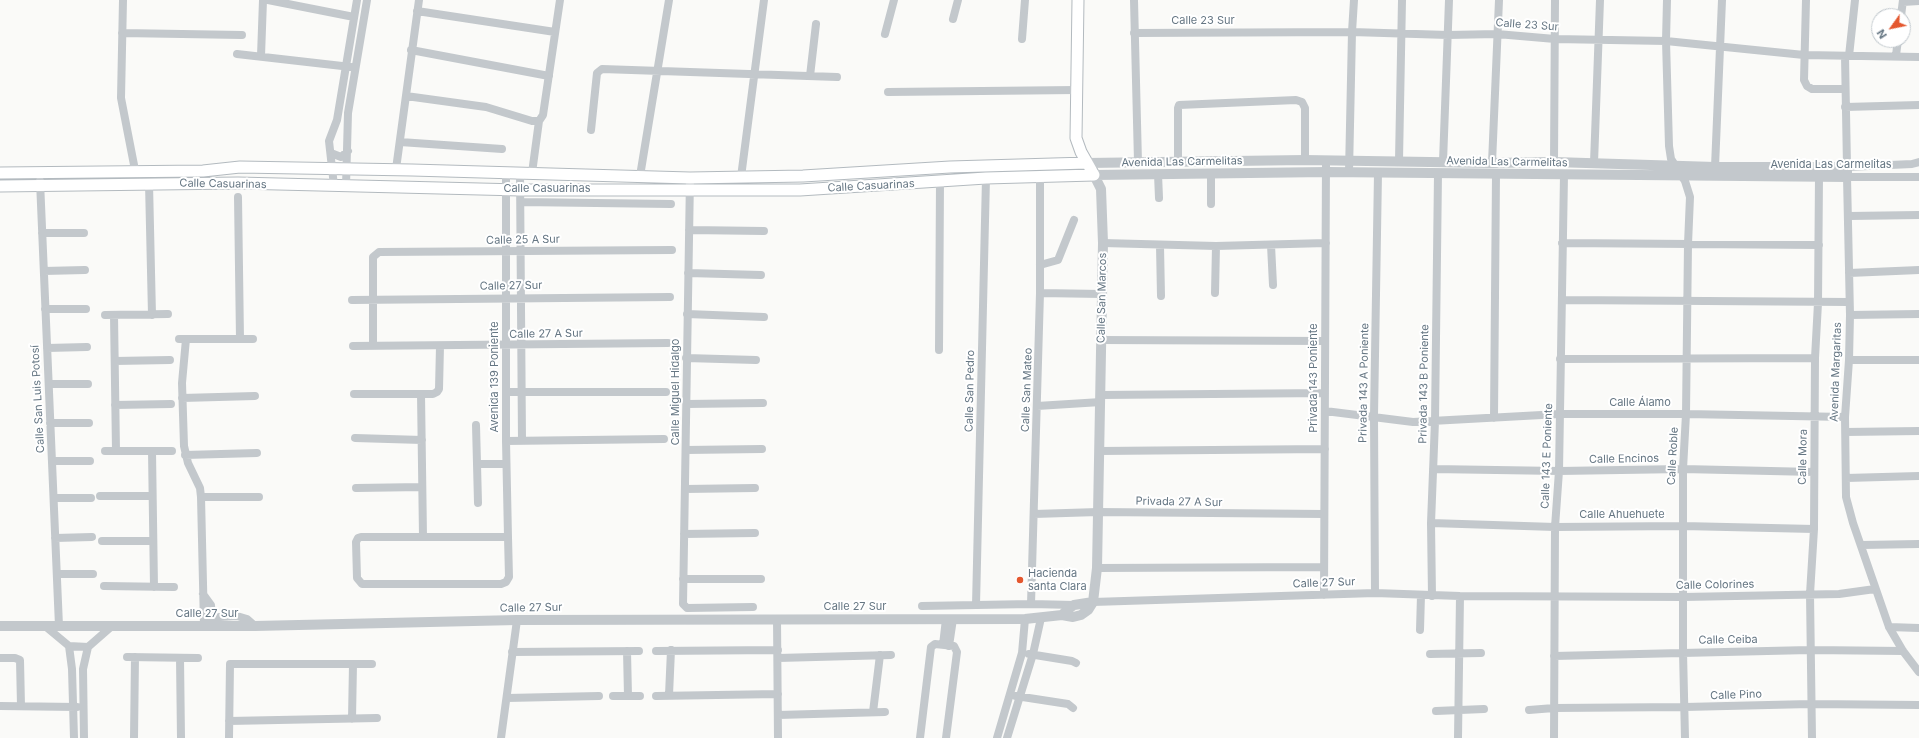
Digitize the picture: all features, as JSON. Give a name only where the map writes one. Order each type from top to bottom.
[{"type":"main road","name":"Calle San Marcos","points":[[1078,0],[1076,138],[1081,152],[1094,175]]},
{"type":"main road","name":"Calle Casuarinas","points":[[0,173],[135,170],[203,171],[240,167],[396,169],[690,178],[803,176],[950,167],[1087,163]]},
{"type":"main road","name":"Calle Casuarinas","points":[[0,186],[149,183],[506,190],[800,190],[986,178],[1094,175]]},
{"type":"street","points":[[123,0],[121,98],[135,170]]},
{"type":"street","points":[[261,56],[263,0]]},
{"type":"street","points":[[268,0],[354,17]]},
{"type":"street","points":[[334,186],[329,141],[337,120],[357,0]]},
{"type":"street","points":[[346,186],[348,113],[367,0]]},
{"type":"street","points":[[396,169],[419,0]]},
{"type":"street","points":[[532,173],[539,121],[543,115],[560,0]]},
{"type":"street","points":[[640,176],[669,0]]},
{"type":"street","points":[[741,177],[764,0]]},
{"type":"street","points":[[885,34],[894,0]]},
{"type":"street","points":[[953,19],[958,0]]},
{"type":"street","points":[[1022,40],[1025,0]]},
{"type":"street","points":[[1134,0],[1138,162]]},
{"type":"street","points":[[1349,172],[1354,0]]},
{"type":"street","points":[[1399,162],[1402,0]]},
{"type":"street","points":[[1443,162],[1449,0]]},
{"type":"street","points":[[1492,163],[1499,0]]},
{"type":"street","points":[[1554,162],[1555,0]]},
{"type":"street","points":[[1594,163],[1600,0]]},
{"type":"street","name":"Calle Roble","points":[[1667,0],[1666,41],[1669,146],[1671,159],[1687,185],[1690,198],[1687,302],[1688,359],[1683,469],[1684,597],[1682,652],[1685,738]]},
{"type":"street","points":[[1715,167],[1722,0]]},
{"type":"street","points":[[1806,0],[1804,80],[1807,86],[1812,89],[1845,89]]},
{"type":"street","name":"Avenida Margaritas","points":[[1855,0],[1847,56],[1845,89],[1850,315],[1849,360],[1845,417],[1846,497],[1853,523],[1862,545],[1875,589],[1889,627],[1903,651],[1919,672]]},
{"type":"street","points":[[1903,1],[1919,1]]},
{"type":"street","points":[[417,10],[555,32]]},
{"type":"street","points":[[810,76],[816,24]]},
{"type":"street","name":"Calle 23 Sur","points":[[1134,33],[1352,32],[1448,35],[1497,34],[1599,40],[1666,41],[1804,54],[1919,57]]},
{"type":"street","points":[[122,33],[242,35]]},
{"type":"street","points":[[1896,56],[1897,48]]},
{"type":"street","points":[[411,50],[549,76]]},
{"type":"street","points":[[237,54],[356,68]]},
{"type":"street","points":[[591,130],[598,70],[837,77]]},
{"type":"street","points":[[888,92],[1076,90]]},
{"type":"street","points":[[406,96],[486,107],[532,121],[539,121]]},
{"type":"street","points":[[1178,162],[1179,105],[1296,100],[1302,102],[1305,108],[1305,160]]},
{"type":"street","points":[[1845,107],[1919,105]]},
{"type":"street","points":[[332,134],[340,131],[346,134],[348,139]]},
{"type":"street","points":[[400,142],[502,149]]},
{"type":"street","points":[[331,153],[341,157],[348,151]]},
{"type":"street","name":"Avenida Las Carmelitas","points":[[1087,163],[1305,160],[1492,163],[1554,162],[1847,172],[1919,177]]},
{"type":"street","name":"Privada 143 Poniente","points":[[1324,595],[1326,161]]},
{"type":"street","points":[[1847,172],[1919,162]]},
{"type":"street","name":"Calle San Luis Potosí","points":[[40,172],[59,626]]},
{"type":"street","name":"Avenida 139 Poniente","points":[[423,537],[358,538],[356,542],[357,578],[362,584],[501,584],[506,582],[509,577],[506,464],[506,172]]},
{"type":"street","name":"Avenida Las Carmelitas","points":[[1094,175],[1378,172],[1682,177],[1819,176],[1847,172]]},
{"type":"street","name":"Privada 143 A Poniente","points":[[1375,593],[1374,416],[1378,172]]},
{"type":"street","points":[[520,173],[522,441]]},
{"type":"street","points":[[1211,173],[1211,204]]},
{"type":"street","points":[[1158,174],[1159,198]]},
{"type":"street","name":"Privada 143 B Poniente","points":[[1432,596],[1431,523],[1435,421],[1438,174]]},
{"type":"street","points":[[1494,418],[1496,174]]},
{"type":"street","name":"Calle San Marcos","points":[[1092,602],[1097,568],[1103,243],[1101,189],[1094,175]]},
{"type":"street","name":"Calle 143 E Poniente","points":[[1554,738],[1556,595],[1555,526],[1559,471],[1564,175]]},
{"type":"street","name":"Calle Mora","points":[[1812,738],[1810,704],[1810,594],[1814,530],[1815,358],[1818,303],[1819,176]]},
{"type":"street","name":"Calle San Mateo","points":[[1031,604],[1040,293],[1040,177]]},
{"type":"street","name":"Calle Miguel Hidalgo","points":[[690,178],[686,358],[687,404],[683,579],[684,607],[753,607]]},
{"type":"street","name":"Calle San Pedro","points":[[976,605],[986,178]]},
{"type":"street","points":[[939,350],[940,182]]},
{"type":"street","points":[[149,183],[152,315]]},
{"type":"street","points":[[238,197],[240,339]]},
{"type":"street","points":[[520,202],[671,204]]},
{"type":"street","points":[[1849,216],[1919,215]]},
{"type":"street","points":[[1040,265],[1058,260],[1074,220]]},
{"type":"street","points":[[689,230],[764,231]]},
{"type":"street","points":[[42,233],[84,233]]},
{"type":"street","points":[[1103,243],[1160,246],[1216,246],[1326,243]]},
{"type":"street","points":[[1562,243],[1818,244]]},
{"type":"street","points":[[1271,245],[1273,284]]},
{"type":"street","points":[[1160,246],[1161,296]]},
{"type":"street","points":[[1215,293],[1216,246]]},
{"type":"street","name":"Calle 25 A Sur","points":[[373,300],[373,257],[375,254],[506,251],[672,250]]},
{"type":"street","points":[[44,271],[84,270]]},
{"type":"street","points":[[1849,273],[1919,270]]},
{"type":"street","points":[[688,273],[761,275]]},
{"type":"street","points":[[1040,293],[1102,294]]},
{"type":"street","name":"Calle 27 Sur","points":[[352,300],[670,296]]},
{"type":"street","points":[[373,300],[373,346]]},
{"type":"street","points":[[1563,300],[1818,303],[1849,302]]},
{"type":"street","points":[[45,309],[86,309]]},
{"type":"street","points":[[106,315],[168,314]]},
{"type":"street","points":[[687,314],[764,318]]},
{"type":"street","points":[[1850,315],[1919,314]]},
{"type":"street","points":[[114,315],[116,450]]},
{"type":"street","points":[[206,623],[203,594],[200,488],[186,454],[182,398],[183,339],[253,339]]},
{"type":"street","points":[[1101,340],[1325,340]]},
{"type":"street","name":"Calle 27 A Sur","points":[[353,346],[668,343]]},
{"type":"street","points":[[354,394],[433,394],[438,389],[440,346]]},
{"type":"street","points":[[47,348],[87,347]]},
{"type":"street","points":[[686,358],[756,360]]},
{"type":"street","points":[[1560,359],[1815,358]]},
{"type":"street","points":[[115,361],[170,360]]},
{"type":"street","points":[[1849,360],[1919,360]]},
{"type":"street","points":[[49,384],[88,384]]},
{"type":"street","points":[[506,392],[666,392]]},
{"type":"street","points":[[1037,406],[1101,399],[1325,393]]},
{"type":"street","points":[[421,394],[423,537],[508,537]]},
{"type":"street","points":[[182,398],[255,396]]},
{"type":"street","points":[[687,404],[763,403]]},
{"type":"street","points":[[116,405],[171,404]]},
{"type":"street","name":"Calle Álamo","points":[[1325,411],[1374,416],[1398,421],[1435,421],[1560,414],[1686,414],[1845,417]]},
{"type":"street","points":[[50,423],[89,423]]},
{"type":"street","points":[[476,425],[478,503]]},
{"type":"street","points":[[1846,432],[1919,431]]},
{"type":"street","points":[[355,438],[422,440]]},
{"type":"street","points":[[506,441],[664,439]]},
{"type":"street","points":[[686,450],[762,449]]},
{"type":"street","points":[[1100,451],[1325,449]]},
{"type":"street","points":[[105,451],[172,451]]},
{"type":"street","points":[[152,451],[154,587]]},
{"type":"street","points":[[186,454],[257,453]]},
{"type":"street","points":[[52,461],[90,462]]},
{"type":"street","points":[[477,464],[506,464]]},
{"type":"street","name":"Calle Encinos","points":[[1433,469],[1559,471],[1683,469],[1814,472]]},
{"type":"street","points":[[1846,478],[1919,476]]},
{"type":"street","points":[[356,488],[422,487]]},
{"type":"street","points":[[685,489],[754,488]]},
{"type":"street","points":[[100,496],[152,496]]},
{"type":"street","points":[[201,497],[259,496]]},
{"type":"street","points":[[54,498],[90,498]]},
{"type":"street","name":"Privada 27 A Sur","points":[[1034,514],[1098,512],[1324,514]]},
{"type":"street","name":"Calle Ahuehuete","points":[[1431,523],[1555,526],[1683,526],[1814,530]]},
{"type":"street","points":[[684,534],[755,533]]},
{"type":"street","points":[[55,538],[92,537]]},
{"type":"street","points":[[102,541],[153,541]]},
{"type":"street","points":[[1862,545],[1919,544]]},
{"type":"street","points":[[1097,568],[1324,566]]},
{"type":"street","points":[[57,574],[93,574]]},
{"type":"street","points":[[683,579],[761,579]]},
{"type":"street","points":[[104,586],[174,587]]},
{"type":"street","name":"Calle Colorines","points":[[1556,595],[1684,597],[1839,594],[1875,589]]},
{"type":"street","name":"Calle 27 Sur","points":[[1074,605],[1092,602],[1375,593],[1432,596],[1556,595]]},
{"type":"street","points":[[203,594],[211,605],[213,616]]},
{"type":"street","points":[[1420,595],[1420,630]]},
{"type":"street","points":[[1458,738],[1460,596]]},
{"type":"street","name":"Calle 27 Sur","points":[[0,626],[112,626],[206,623],[254,626],[517,620],[1025,619],[1062,615],[1073,618],[1088,610],[1092,602]]},
{"type":"street","points":[[922,606],[1031,604],[1074,605]]},
{"type":"street","points":[[1062,615],[1074,605]]},
{"type":"street","points":[[206,623],[213,616],[242,617],[254,626]]},
{"type":"street","points":[[1007,738],[1033,654],[1041,618]]},
{"type":"street","points":[[777,619],[778,738]]},
{"type":"street","points":[[946,645],[949,619]]},
{"type":"street","points":[[997,738],[1022,652],[1025,619]]},
{"type":"street","points":[[501,738],[517,620]]},
{"type":"street","points":[[45,626],[70,646],[88,647]]},
{"type":"street","points":[[84,738],[83,668],[88,647],[112,626]]},
{"type":"street","points":[[1889,627],[1919,628]]},
{"type":"street","points":[[920,738],[931,647],[935,644],[954,646],[957,652],[946,738]]},
{"type":"street","points":[[70,646],[74,738]]},
{"type":"street","points":[[669,695],[671,650]]},
{"type":"street","points":[[656,651],[671,650],[778,654],[891,655]]},
{"type":"street","name":"Calle Ceiba","points":[[1554,656],[1810,650],[1903,651]]},
{"type":"street","points":[[627,651],[628,696]]},
{"type":"street","points":[[512,652],[639,651]]},
{"type":"street","points":[[1022,652],[1076,663]]},
{"type":"street","points":[[1430,654],[1481,653]]},
{"type":"street","points":[[873,712],[880,655]]},
{"type":"street","points":[[134,738],[131,657],[198,658]]},
{"type":"street","points":[[0,658],[15,658],[20,660],[21,706]]},
{"type":"street","points":[[180,658],[181,738]]},
{"type":"street","points":[[229,738],[230,664],[372,664]]},
{"type":"street","points":[[352,719],[353,664]]},
{"type":"street","points":[[656,696],[778,694]]},
{"type":"street","points":[[1009,695],[1068,704],[1073,708]]},
{"type":"street","points":[[507,698],[599,696]]},
{"type":"street","points":[[613,696],[640,696]]},
{"type":"street","name":"Calle Pino","points":[[1530,710],[1554,708],[1810,704],[1919,705]]},
{"type":"street","points":[[0,706],[83,707]]},
{"type":"street","points":[[1436,711],[1484,709]]},
{"type":"street","points":[[778,715],[885,712]]},
{"type":"street","points":[[229,721],[377,718]]},
{"type":"place","name":"Hacienda santa Clara","points":[[1020,580]]}]
